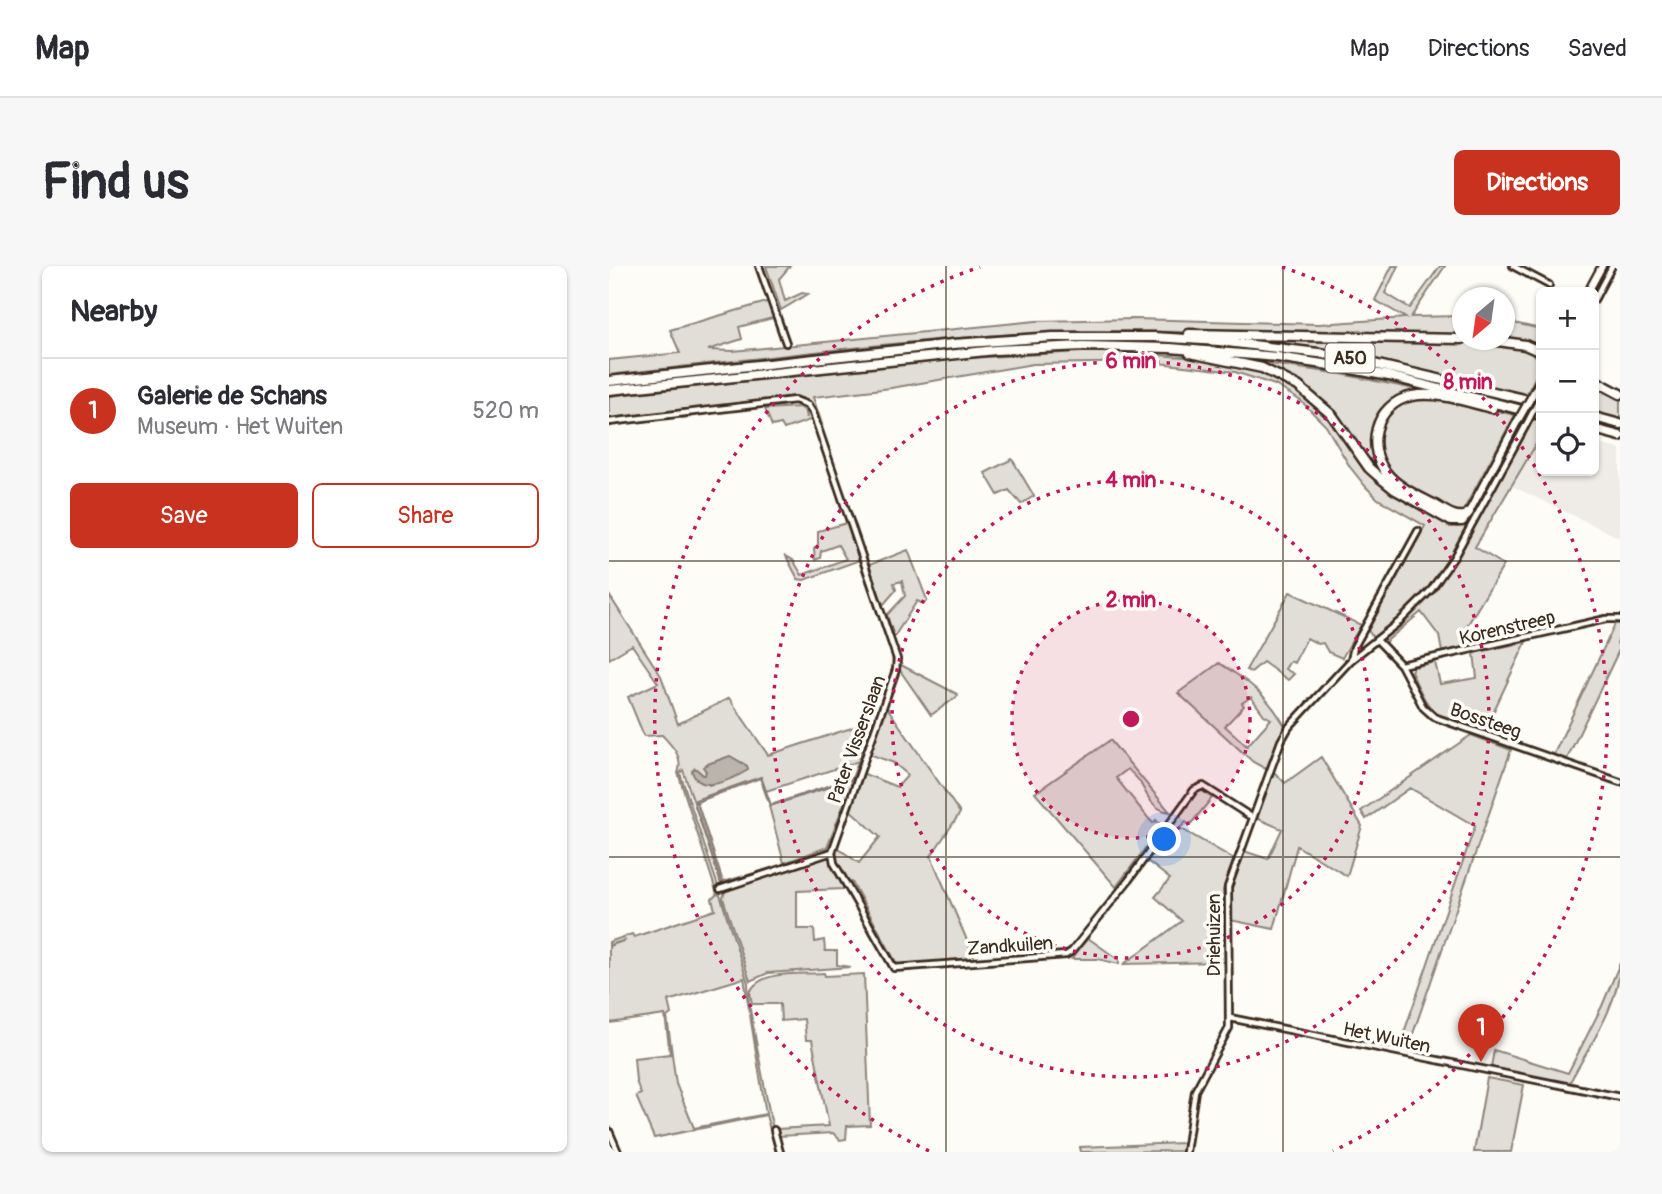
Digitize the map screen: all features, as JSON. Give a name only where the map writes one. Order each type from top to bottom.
[{"type":"highway","name":"A50","points":[[1154,337],[1196,334],[1452,339]]},
{"type":"highway","name":"A50","points":[[609,381],[963,343],[1053,337],[1154,337],[1231,342],[1335,355],[1536,402]]},
{"type":"highway","points":[[1515,344],[1536,350]]},
{"type":"highway","name":"A50","points":[[609,390],[996,350],[1083,346],[1170,348],[1277,357],[1336,366],[1389,376],[1536,414]]},
{"type":"highway","name":"A50","points":[[1170,348],[1253,366],[1286,379],[1326,408],[1369,468],[1394,489],[1453,521],[1463,521],[1469,512]]},
{"type":"highway","points":[[1599,383],[1620,394]]},
{"type":"highway","name":"A50","points":[[1469,512],[1462,517],[1454,516],[1389,476],[1378,461],[1375,446],[1376,428],[1383,415],[1400,400],[1427,395],[1536,414]]},
{"type":"highway","points":[[1599,418],[1620,424]]},
{"type":"highway","points":[[1599,430],[1620,436]]},
{"type":"main road","points":[[1591,287],[1602,266]]},
{"type":"main road","points":[[1469,512],[1536,388]]},
{"type":"street","points":[[759,266],[786,343]]},
{"type":"street","points":[[1513,266],[1549,285]]},
{"type":"street","points":[[1599,291],[1612,266]]},
{"type":"street","name":"Pater Visserslaan","points":[[609,422],[795,400],[808,405],[813,414],[897,659],[896,670],[832,852]]},
{"type":"street","name":"Driehuizen","points":[[1186,1152],[1195,1091],[1225,1037],[1230,1018],[1227,897],[1230,878],[1281,741],[1289,727],[1351,660],[1420,603],[1441,578],[1536,406]]},
{"type":"street","name":"Driehuizen","points":[[1351,660],[1354,647],[1417,531]]},
{"type":"street","name":"Korenstreep","points":[[1401,665],[1620,619]]},
{"type":"street","name":"Bossteeg","points":[[1377,640],[1401,665],[1423,707],[1434,717],[1620,782]]},
{"type":"street","name":"Zandkuilen","points":[[832,852],[834,863],[894,968],[1060,956],[1072,951],[1128,881],[1194,790],[1203,786],[1253,818]]},
{"type":"street","points":[[720,889],[832,852]]},
{"type":"street","name":"Het Wuiten","points":[[1230,1018],[1620,1097]]},
{"type":"street","points":[[774,1130],[780,1152]]},
{"type":"street","points":[[609,1131],[618,1152]]},
{"type":"shaded area","points":[[766,266],[790,266],[779,279],[785,301],[802,293],[808,294],[781,310]]},
{"type":"shaded area","points":[[1392,266],[1398,266],[1385,293],[1410,308],[1440,266],[1445,266],[1411,317],[1452,316],[1452,335],[1085,331],[847,348],[609,375],[609,360],[680,353],[670,330],[770,301],[776,317],[739,327],[742,339],[708,350],[733,351],[1036,321],[1135,319],[1319,324],[1406,318],[1375,300]]},
{"type":"shaded area","points":[[1515,323],[1536,328],[1536,345],[1515,339]]},
{"type":"shaded area","points":[[1241,338],[1452,341],[1452,350],[1515,350],[1515,344],[1536,353],[1536,376],[1526,395],[1376,359]]},
{"type":"shaded area","points":[[1083,352],[1197,358],[1251,367],[1295,387],[1328,415],[1359,458],[1437,517],[1457,527],[1468,524],[1440,578],[1405,615],[1373,638],[1368,630],[1425,526],[1378,499],[1366,487],[1350,467],[1326,426],[1301,401],[1275,385],[1235,372],[1150,362],[1033,364],[891,388],[813,397],[822,424],[817,422],[809,404],[796,398],[609,420],[609,396],[965,358]]},
{"type":"shaded area","points":[[1229,358],[1341,374],[1434,393],[1394,401],[1372,440],[1393,483],[1381,477],[1307,390]]},
{"type":"shaded area","points":[[1599,384],[1620,396],[1620,419],[1599,414]]},
{"type":"shaded area","points":[[1422,397],[1515,415],[1463,511],[1457,513],[1421,496],[1399,481],[1390,472],[1380,449],[1378,436],[1386,417],[1399,405]]},
{"type":"shaded area","points":[[793,402],[806,406],[813,419],[784,429],[781,424],[772,426],[765,409],[800,407],[807,418],[806,410],[795,403],[615,424],[609,427],[609,423]]},
{"type":"shaded area","points":[[1532,419],[1536,420],[1536,444],[1475,547],[1504,565],[1465,629],[1477,644],[1442,652],[1439,636],[1421,612],[1383,644],[1383,638],[1422,604],[1450,570]]},
{"type":"shaded area","points":[[1599,444],[1620,449],[1620,538],[1512,486],[1536,445],[1536,476],[1599,476]]},
{"type":"shaded area","points":[[1012,459],[1034,496],[1021,504],[1009,490],[998,495],[985,473]]},
{"type":"shaded area","points":[[847,523],[860,560],[804,580],[798,579],[786,556],[793,560],[802,575],[846,559],[838,545],[821,551],[820,558],[815,560],[814,549],[818,545],[818,531]]},
{"type":"shaded area","points":[[908,550],[927,600],[924,604],[917,601],[894,637],[887,615],[905,596],[902,581],[894,583],[896,590],[883,605],[869,565]]},
{"type":"shaded area","points":[[860,564],[863,565],[896,660],[832,847],[827,852],[725,886],[721,884],[683,770],[680,773],[718,886],[716,891],[678,773],[678,757],[662,735],[644,736],[628,697],[658,683],[632,645],[609,659],[609,595],[661,676],[678,724],[729,698],[768,755],[873,721],[869,735],[893,666],[892,655]],"holes":[[[730,756],[747,766],[748,770],[709,785],[695,768],[706,775],[705,765]],[[859,761],[852,780],[769,806],[784,863],[827,847],[849,791],[826,850],[727,884],[721,882],[695,800],[761,777],[766,791]]]},
{"type":"shaded area","points":[[1290,592],[1361,625],[1342,658],[1328,652],[1323,643],[1318,644],[1307,638],[1294,663],[1290,661],[1285,669],[1294,674],[1288,680],[1263,662],[1251,672],[1246,670]]},
{"type":"shaded area","points":[[1615,624],[1620,624],[1617,643],[1620,648],[1566,761],[1553,756]]},
{"type":"shaded area","points":[[1526,642],[1484,732],[1437,714],[1424,699],[1411,671],[1414,667],[1435,662],[1440,684],[1477,678],[1474,653]]},
{"type":"shaded area","points":[[1219,663],[1257,690],[1285,726],[1266,769],[1253,762],[1178,693]],"holes":[[[1251,697],[1264,715],[1271,719],[1247,746],[1225,726],[1244,706],[1242,703]]]},
{"type":"shaded area","points":[[901,665],[958,696],[931,715],[899,669]]},
{"type":"shaded area","points":[[886,706],[960,813],[931,856],[975,959],[897,964],[852,882],[849,882],[833,854],[836,847],[859,863],[880,837],[849,809],[862,773],[897,787],[908,775],[894,763],[869,754]]},
{"type":"shaded area","points":[[874,720],[851,785],[851,780],[770,806],[760,778],[697,802],[723,882],[779,866],[727,884],[721,883],[695,805],[696,800],[761,777],[771,805],[852,778]]},
{"type":"shaded area","points":[[1471,735],[1511,750],[1407,1051],[1398,1050],[1475,826],[1410,788],[1366,819],[1361,811]]},
{"type":"shaded area","points":[[1110,740],[1170,812],[1155,806],[1128,769],[1116,778],[1149,819],[1153,823],[1156,820],[1162,826],[1116,887],[1035,793]]},
{"type":"shaded area","points":[[730,756],[747,766],[748,770],[717,783],[702,783],[696,779],[692,771],[695,768],[705,775],[705,765]]},
{"type":"shaded area","points":[[1321,757],[1362,826],[1347,876],[1297,846],[1274,929],[1230,920],[1230,892],[1244,851],[1268,859],[1282,829],[1256,818],[1274,772],[1285,783]]},
{"type":"shaded area","points":[[1201,790],[1212,798],[1190,825],[1186,822],[1180,828],[1234,859],[1223,890],[1225,962],[1124,964],[1182,921],[1155,897],[1170,879],[1146,860],[1197,791]]},
{"type":"shaded area","points":[[828,855],[844,882],[843,889],[797,891],[797,929],[814,929],[815,942],[824,940],[825,951],[837,951],[837,965],[851,967],[768,973],[750,981],[723,898],[726,888]]},
{"type":"shaded area","points":[[717,894],[720,895],[748,983],[749,1004],[779,1152],[776,1152],[766,1115],[654,1138],[636,1096],[641,1094],[636,1081],[634,1058],[670,1054],[665,1015],[609,1023],[609,946],[626,940],[609,945],[609,942],[632,934],[634,937],[715,910],[712,899]],"holes":[[[744,978],[766,1114],[694,1128],[676,1084],[667,1017],[671,1014],[668,1001]]]},
{"type":"shaded area","points":[[1088,938],[1119,960],[1119,964],[1098,959],[1072,959]]},
{"type":"shaded area","points":[[1620,963],[1619,978],[1609,1010],[1569,1084],[1620,1095],[1620,1101],[1490,1073],[1494,1050],[1568,1073],[1602,1006]]},
{"type":"shaded area","points":[[824,973],[825,976],[864,974],[870,1125],[847,1126],[846,1139],[840,1140],[833,1133],[779,1136],[777,1129],[829,1126],[812,1040],[806,1040],[804,1019],[781,1021],[780,1004],[752,1004],[750,992],[755,985],[772,976]]},
{"type":"shaded area","points":[[1487,1078],[1524,1085],[1511,1152],[1474,1152]]},
{"type":"shaded area","points":[[1183,1143],[1183,1151],[1081,1152],[1080,1147]]},
{"type":"place","name":"Galerie de Schans","points":[[1481,1062]]}]
